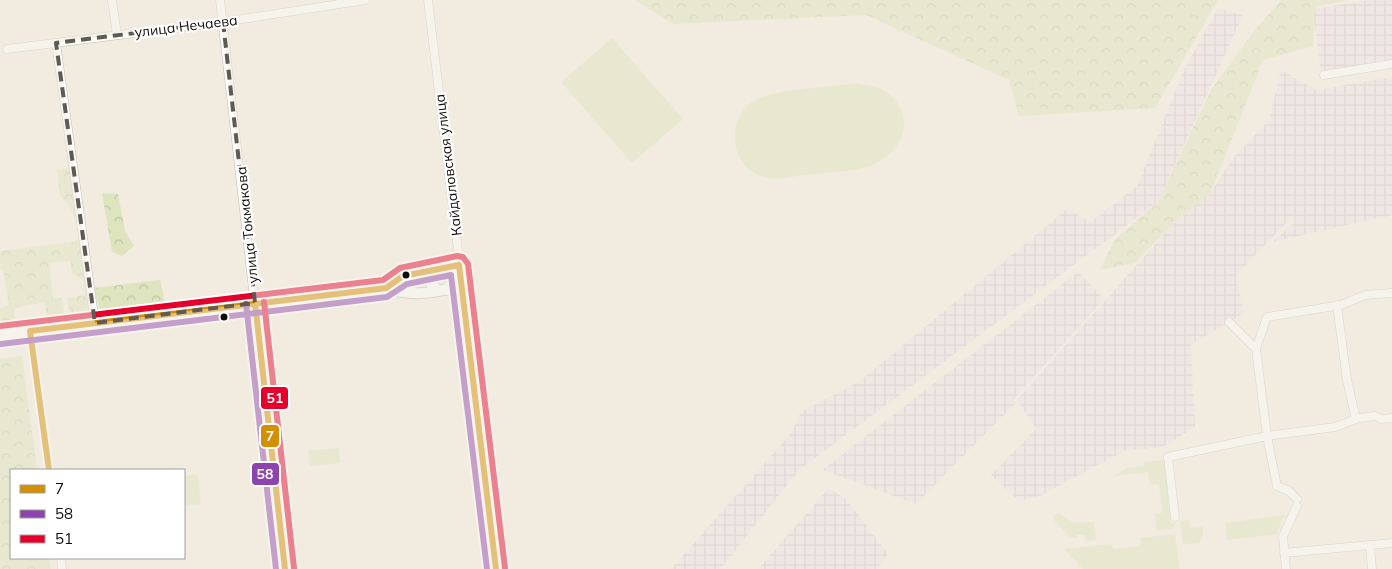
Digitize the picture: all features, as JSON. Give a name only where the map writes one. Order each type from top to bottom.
[{"type":"street","points":[[112,0],[117,35]]},
{"type":"street","name":"улица Токмакова","points":[[220,0],[285,569]]},
{"type":"street","name":"улица Нечаева","points":[[7,48],[224,22],[366,0]]},
{"type":"street","name":"Кайдаловская улица","points":[[428,0],[496,569]]},
{"type":"street","points":[[56,43],[96,323]]},
{"type":"street","points":[[1324,75],[1392,64]]},
{"type":"street","points":[[386,288],[404,276],[459,265]]},
{"type":"street","points":[[439,268],[431,274],[430,283],[442,291]]},
{"type":"street","points":[[439,268],[452,276],[451,284],[442,291]]},
{"type":"street","points":[[0,335],[386,288],[403,294],[442,291],[462,285]]},
{"type":"street","points":[[1286,569],[1283,536],[1297,503],[1289,491],[1277,486],[1267,436],[1256,349],[1267,317],[1337,305],[1365,296],[1392,293]]},
{"type":"street","points":[[1337,305],[1347,380],[1356,419]]},
{"type":"street","points":[[1229,322],[1256,349]]},
{"type":"street","points":[[30,331],[49,469]]},
{"type":"street","points":[[1175,517],[1168,457],[1267,436],[1335,427],[1356,419],[1375,416],[1380,420],[1392,418]]},
{"type":"street","points":[[1284,553],[1392,544]]},
{"type":"street","points":[[1370,545],[1372,569]]},
{"type":"highlighted area","points":[[223,22],[255,303],[95,323],[56,43]]},
{"type":"shaded area","points":[[1371,0],[1392,0],[1392,61],[1321,72],[1313,9]]},
{"type":"shaded area","points":[[1218,8],[1243,15],[1158,202],[799,470],[721,569],[671,569],[792,432],[801,412],[860,381],[1067,209],[1091,222],[1137,186],[1183,72]]},
{"type":"shaded area","points":[[1281,70],[1316,90],[1392,77],[1392,215],[1272,242],[1295,222],[1292,217],[1236,275],[1244,313],[1191,345],[1195,427],[1163,447],[1124,451],[1040,496],[1019,501],[991,475],[1036,429],[1017,400],[1173,224],[1211,192],[1234,157],[1269,120]]},
{"type":"shaded area","points":[[1078,272],[1104,299],[1014,399],[1015,404],[916,504],[822,470]]},
{"type":"shaded area","points":[[829,488],[846,499],[888,554],[877,569],[758,569]]},
{"type":"green space","points":[[635,0],[1218,0],[1155,108],[1019,116],[1009,80],[866,15],[673,24]]},
{"type":"green space","points":[[1282,0],[1350,0],[1316,6],[1313,46],[1263,60],[1211,192],[1173,224],[1135,263],[1100,270],[1114,240],[1158,202],[1211,90],[1255,30]]},
{"type":"green space","points":[[612,38],[683,119],[632,163],[561,82]]},
{"type":"green space","points":[[857,83],[880,88],[892,97],[900,107],[904,118],[904,130],[900,141],[893,151],[883,159],[870,166],[855,170],[778,179],[764,177],[752,171],[743,163],[737,152],[736,127],[740,115],[748,105],[759,98],[780,92]]},
{"type":"green space","points":[[66,129],[92,313],[70,316],[67,298],[85,295],[84,281],[72,272],[70,261],[49,263],[53,299],[62,298],[65,323],[35,326],[35,319],[47,316],[45,302],[14,308],[15,322],[25,322],[26,328],[0,329],[0,308],[9,305],[3,269],[0,269],[0,251],[73,242],[79,238],[77,223],[69,206],[60,195],[57,170],[68,169],[64,130]]},
{"type":"green space","points":[[102,193],[118,194],[125,231],[134,246],[122,256],[112,252]]},
{"type":"green space","points":[[160,280],[165,304],[100,311],[94,288]]},
{"type":"green space","points":[[22,356],[37,469],[10,469],[10,559],[49,559],[51,569],[0,569],[0,359]]},
{"type":"green space","points":[[339,448],[340,463],[310,466],[308,451]]},
{"type":"green space","points":[[1165,460],[1170,523],[1175,523],[1175,528],[1156,531],[1155,514],[1162,513],[1159,484],[1150,485],[1148,472],[1113,476],[1127,468],[1144,466],[1144,462]]},
{"type":"green space","points":[[198,474],[201,504],[185,506],[185,476]]},
{"type":"green space","points":[[1059,513],[1072,522],[1094,522],[1096,540],[1086,541],[1085,535],[1077,535],[1077,538],[1070,537],[1053,519],[1054,515]]},
{"type":"green space","points":[[1291,514],[1282,519],[1277,534],[1227,540],[1225,523]]},
{"type":"green space","points":[[1189,520],[1190,528],[1203,527],[1203,535],[1199,543],[1183,544],[1180,521]]},
{"type":"green space","points":[[1175,534],[1180,569],[1083,569],[1064,549],[1112,544],[1113,549],[1141,546],[1140,538]]},
{"type":"transit line","name":"51","points":[[0,326],[383,280],[400,268],[457,256],[463,257],[468,264],[505,568]]},
{"type":"transit line","name":"7","points":[[30,331],[386,288],[403,276],[459,265],[496,569]]},
{"type":"transit line","name":"58","points":[[1,344],[387,297],[407,284],[451,275],[487,569]]},
{"type":"transit line","name":"51","points":[[264,302],[294,568]]},
{"type":"transit line","name":"7","points":[[255,303],[285,569]]},
{"type":"transit line","name":"58","points":[[246,304],[276,569]]},
{"type":"transit line","name":"7","points":[[30,331],[49,469]]}]
